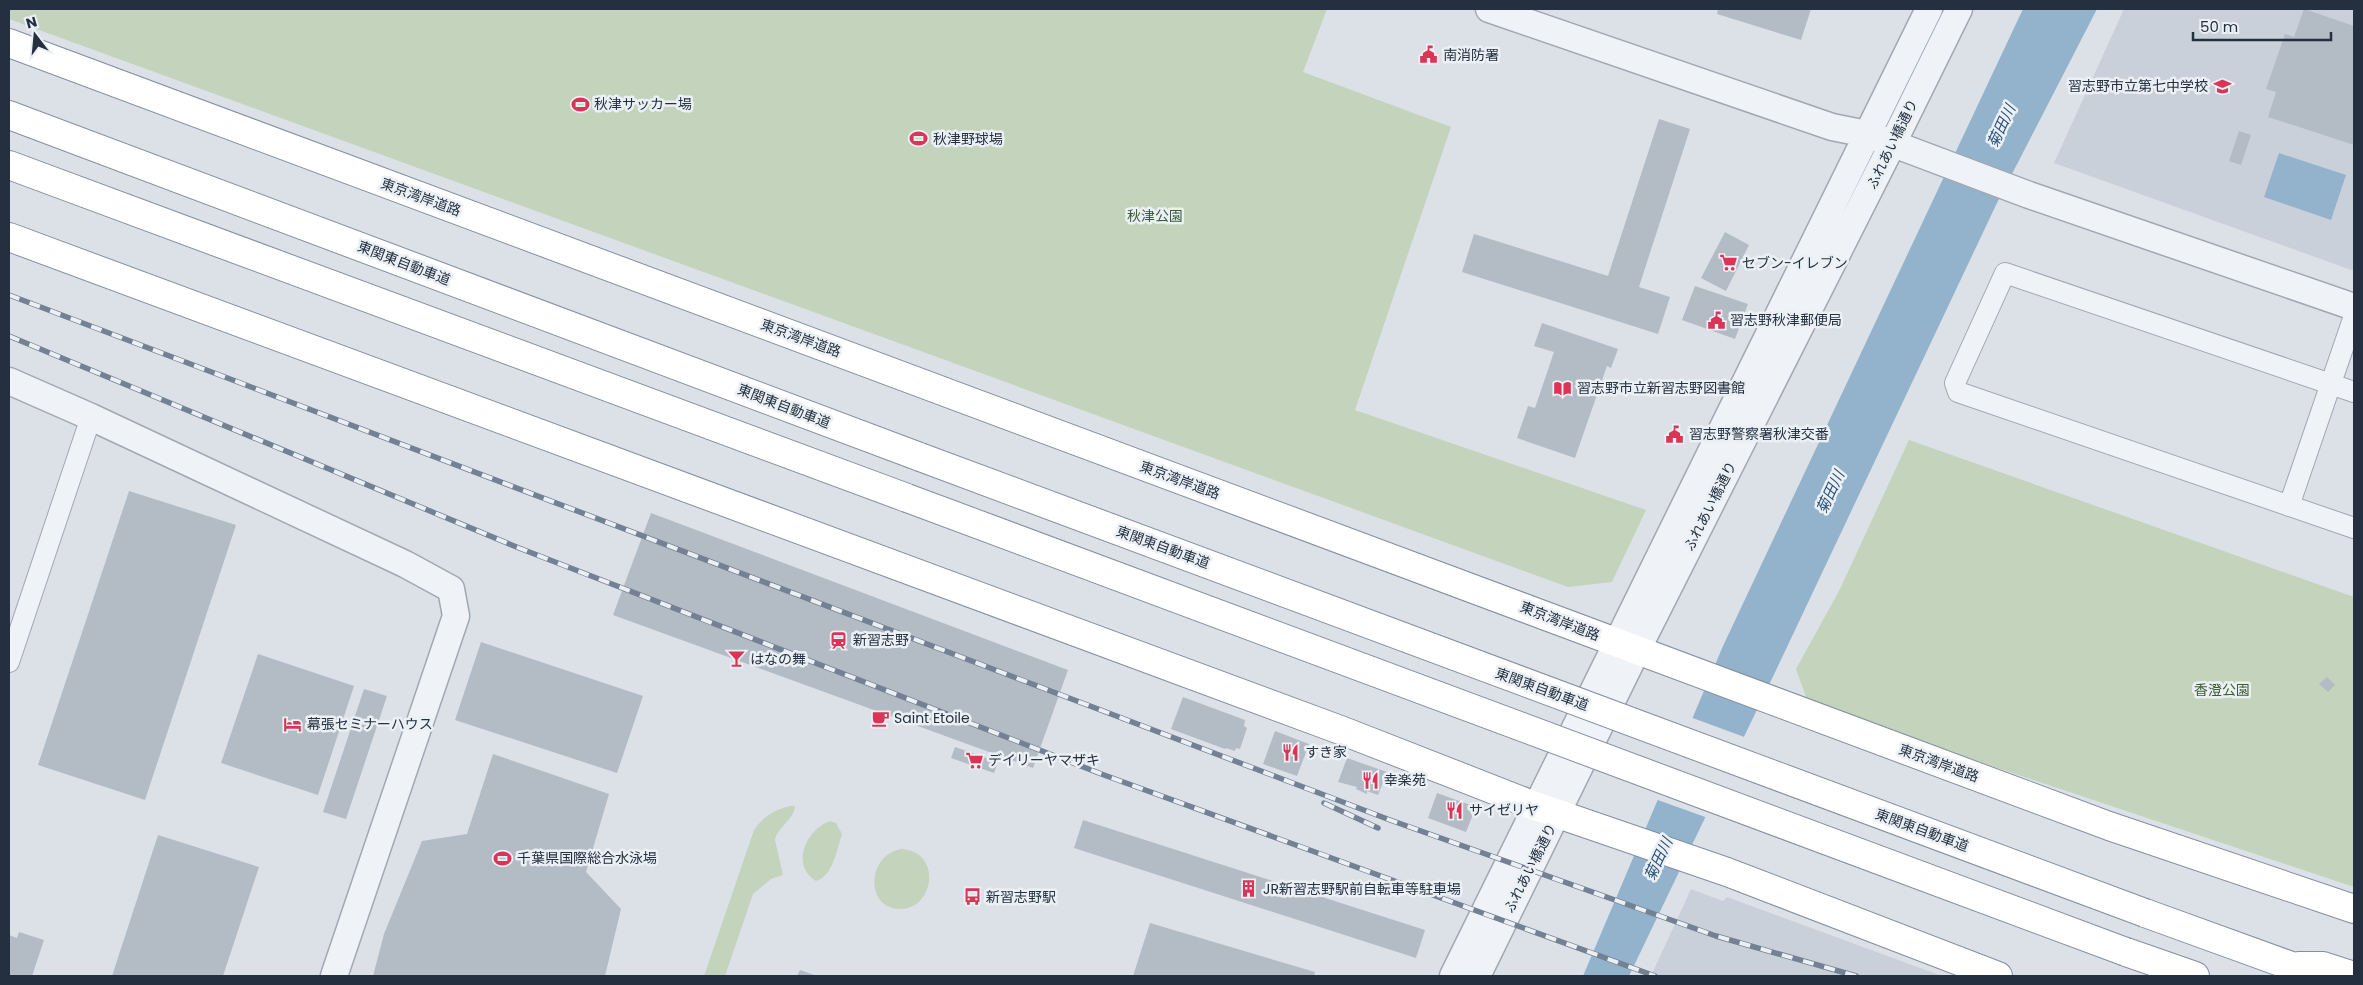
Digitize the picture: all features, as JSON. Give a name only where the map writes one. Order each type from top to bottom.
[{"type":"highway","name":"東京湾岸道路","points":[[9,43],[2109,826],[2354,909]]},
{"type":"highway","name":"東関東自動車道","points":[[16,118],[2144,914],[2319,976]]},
{"type":"highway","points":[[9,165],[2195,976]]},
{"type":"highway","points":[[9,237],[1343,731],[1546,810],[1727,872],[1998,976]]},
{"type":"highway","points":[[2290,966],[2323,966],[2354,976]]},
{"type":"street","points":[[1489,9],[1832,127],[1867,134],[2029,195],[2354,307]]},
{"type":"street","name":"ふれあい橋通り","points":[[1453,976],[1546,810],[1626,646],[1867,134],[1929,9]]},
{"type":"street","name":"ふれあい橋通り","points":[[1626,646],[1893,143],[1959,9]]},
{"type":"street","points":[[2354,392],[2005,273],[1956,384],[1958,392],[2354,528]]},
{"type":"street","points":[[2289,506],[2354,316]]},
{"type":"street","points":[[9,381],[91,417],[396,560],[451,589],[456,616],[334,976]]},
{"type":"street","points":[[9,662],[91,417]]},
{"type":"street","name":"ふれあい橋通り","points":[[1477,976],[1546,810]]},
{"type":"shaded area","name":"習志野市立第七中学校","points":[[2124,9],[2354,9],[2354,271],[2054,163]]},
{"type":"shaded area","points":[[1691,889],[1723,901],[1727,897],[1942,976],[1651,976]]},
{"type":"green space","name":"秋津公園","points":[[9,9],[1327,9],[1303,72],[1451,127],[1355,410],[1646,510],[1612,582],[1568,587],[9,19]]},
{"type":"green space","name":"香澄公園","points":[[1909,440],[2354,597],[2354,887],[1809,705],[1796,669],[1839,591]]},
{"type":"green space","points":[[790,806],[795,806],[794,811],[779,831],[775,840],[783,875],[771,879],[753,894],[725,976],[704,976],[754,830],[770,814]]},
{"type":"green space","points":[[830,821],[836,823],[842,834],[827,874],[816,881],[808,874],[804,866],[804,848],[814,832]]},
{"type":"green space","points":[[901,849],[914,852],[923,859],[928,869],[929,880],[927,891],[921,900],[912,907],[901,909],[889,907],[881,900],[876,892],[874,881],[881,861],[890,853]]},
{"type":"water","name":"菊田川","points":[[2023,9],[2097,9],[1996,205],[1629,976],[1583,976],[1723,646]]},
{"type":"water","points":[[2279,153],[2346,175],[2331,220],[2264,197]]},
{"type":"pier","points":[[1690,717],[1747,738],[1708,818],[1655,799]]},
{"type":"building","points":[[1718,9],[1811,9],[1801,40],[1717,14]]},
{"type":"building","points":[[2304,9],[2354,26],[2354,145],[2268,117],[2276,92],[2266,89],[2285,34],[2294,37]]},
{"type":"building","points":[[1659,119],[1690,129],[1639,287],[1670,297],[1658,334],[1462,272],[1474,234],[1608,276]]},
{"type":"building","points":[[2239,131],[2251,135],[2241,165],[2229,161]]},
{"type":"building","points":[[1725,232],[1749,245],[1726,291],[1701,278]]},
{"type":"building","points":[[1695,286],[1748,304],[1735,339],[1682,320]]},
{"type":"building","points":[[1542,323],[1618,349],[1611,368],[1607,366],[1575,458],[1517,438],[1528,406],[1535,408],[1554,352],[1534,346]]},
{"type":"building","points":[[129,491],[236,525],[145,800],[38,765]]},
{"type":"building","name":"新習志野","points":[[651,513],[1068,670],[1033,768],[613,615]]},
{"type":"building","points":[[481,642],[643,696],[617,773],[455,720]]},
{"type":"building","points":[[258,654],[354,686],[318,795],[221,763]]},
{"type":"building","points":[[2327,677],[2335,685],[2328,692],[2319,684]]},
{"type":"building","points":[[364,689],[387,696],[346,819],[323,812]]},
{"type":"building","points":[[1183,697],[1245,720],[1244,726],[1247,728],[1240,749],[1236,748],[1235,751],[1225,749],[1171,729]]},
{"type":"building","points":[[1275,731],[1309,744],[1297,776],[1263,764]]},
{"type":"building","name":"デイリーヤマザキ","points":[[955,747],[998,762],[994,773],[951,758]]},
{"type":"building","name":"千葉県国際総合水泳場","points":[[493,754],[609,794],[586,872],[621,909],[605,976],[373,976],[384,934],[422,841],[467,834]]},
{"type":"building","points":[[1347,758],[1387,772],[1378,795],[1367,791],[1367,794],[1356,789],[1357,787],[1338,782]]},
{"type":"building","points":[[1437,793],[1476,807],[1466,832],[1428,818]]},
{"type":"building","name":"JR新習志野駅前自転車等駐車場","points":[[1083,820],[1425,930],[1416,958],[1074,848]]},
{"type":"building","points":[[158,835],[259,867],[223,976],[112,976]]},
{"type":"building","points":[[1150,923],[1315,972],[1314,976],[1133,976]]},
{"type":"building","points":[[19,932],[44,940],[32,976],[9,976],[9,935],[17,938]]},
{"type":"building","points":[[800,970],[817,976],[797,976]]},
{"type":"railway","points":[[9,295],[1390,820],[1716,936],[1856,976]]},
{"type":"railway","points":[[9,336],[519,548],[1104,775],[1655,976]]},
{"type":"railway","points":[[1324,803],[1378,828]]},
{"type":"place","name":"南消防署","points":[[1429,55]]},
{"type":"place","name":"習志野市立第七中学校","points":[[2222,86]]},
{"type":"place","name":"秋津サッカー場","points":[[580,104]]},
{"type":"place","name":"秋津野球場","points":[[919,139]]},
{"type":"place","name":"セブン-イレブン","points":[[1728,263]]},
{"type":"place","name":"習志野秋津郵便局","points":[[1716,320]]},
{"type":"place","name":"習志野市立新習志野図書館","points":[[1563,388]]},
{"type":"place","name":"習志野警察署秋津交番","points":[[1675,434]]},
{"type":"place","name":"新習志野","points":[[839,640]]},
{"type":"place","name":"はなの舞","points":[[736,659]]},
{"type":"place","name":"Saint Etoile","points":[[880,718]]},
{"type":"place","name":"幕張セミナーハウス","points":[[293,724]]},
{"type":"place","name":"すき家","points":[[1291,752]]},
{"type":"place","name":"デイリーヤマザキ","points":[[974,760]]},
{"type":"place","name":"幸楽苑","points":[[1370,780]]},
{"type":"place","name":"サイゼリヤ","points":[[1455,810]]},
{"type":"place","name":"千葉県国際総合水泳場","points":[[503,858]]},
{"type":"place","name":"JR新習志野駅前自転車等駐車場","points":[[1249,889]]},
{"type":"place","name":"新習志野駅","points":[[972,897]]}]
